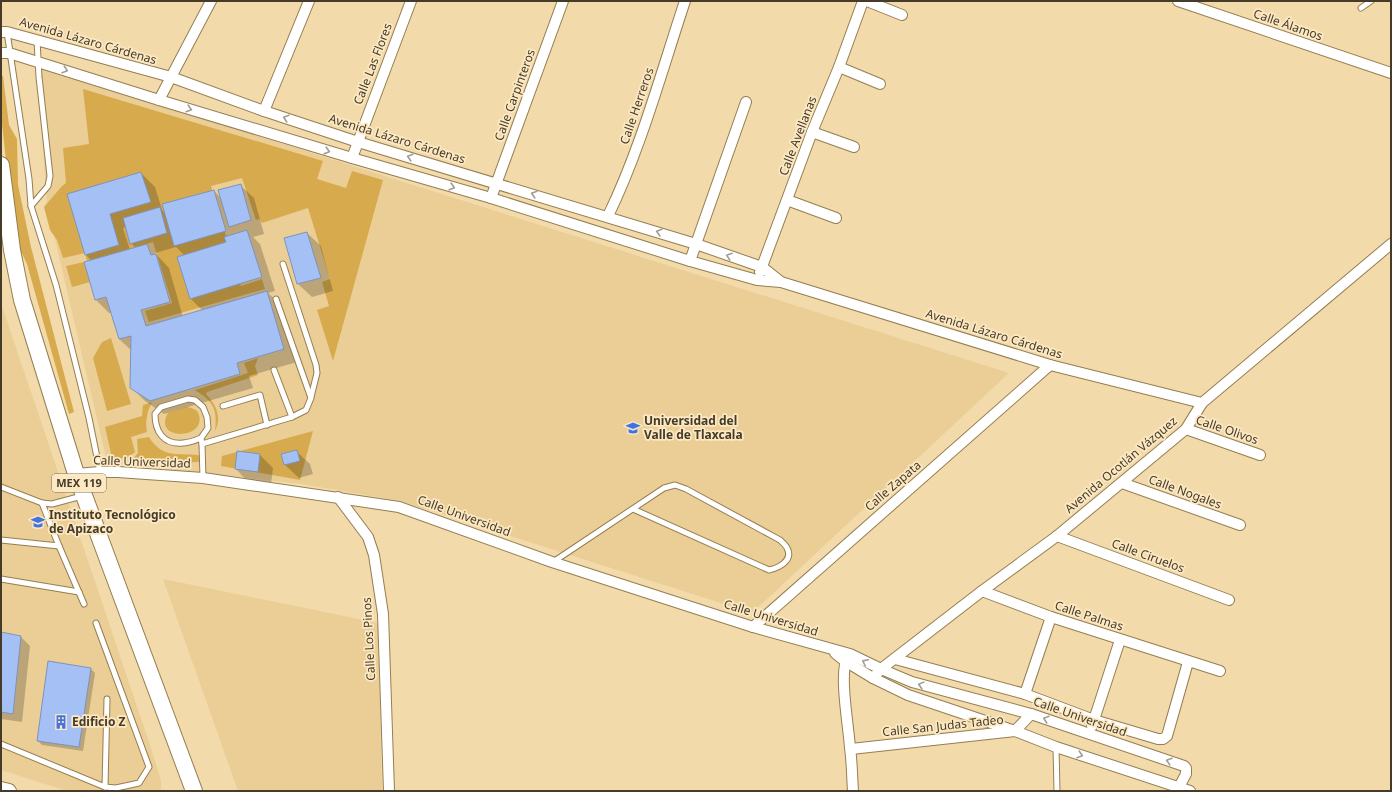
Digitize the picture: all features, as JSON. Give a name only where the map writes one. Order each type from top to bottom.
[{"type":"main road","name":"MEX 119","points":[[1,165],[12,250],[22,300],[76,474],[192,789]]},
{"type":"main road","points":[[1,788],[9,791]]},
{"type":"street","points":[[158,100],[211,1]]},
{"type":"street","points":[[264,111],[309,1]]},
{"type":"street","name":"Calle Las Flores","points":[[352,158],[411,1]]},
{"type":"street","name":"Calle Carpinteros","points":[[491,198],[563,1]]},
{"type":"street","name":"Calle Herreros","points":[[608,216],[622,186],[644,125],[685,1]]},
{"type":"street","name":"Calle Avellanas","points":[[757,280],[863,1]]},
{"type":"street","points":[[867,1],[902,15]]},
{"type":"street","name":"Calle Álamos","points":[[1178,1],[1391,73]]},
{"type":"street","name":"Avenida Lázaro Cárdenas","points":[[4,32],[171,77],[264,111],[358,142],[608,216],[696,244],[762,267],[781,282]]},
{"type":"street","name":"Avenida Lázaro Cárdenas","points":[[5,53],[352,158],[491,198],[690,261],[757,280],[781,282],[1050,365],[1202,403]]},
{"type":"street","points":[[839,67],[880,84]]},
{"type":"street","points":[[690,261],[746,102]]},
{"type":"street","points":[[812,132],[854,148]]},
{"type":"street","points":[[787,200],[836,218]]},
{"type":"street","name":"Avenida Ocotlán Vázquez","points":[[874,678],[881,669],[982,591],[1058,536],[1122,483],[1186,429],[1202,403],[1391,244]]},
{"type":"street","name":"Calle Zapata","points":[[753,626],[1050,365]]},
{"type":"street","name":"Calle Olivos","points":[[1186,429],[1260,455]]},
{"type":"street","name":"Calle Universidad","points":[[76,474],[100,472],[203,478],[399,507],[552,562],[753,626],[831,649],[848,658],[881,669],[912,682],[1031,714],[1184,766],[1186,768],[1186,774],[1179,787]]},
{"type":"street","name":"Calle Nogales","points":[[1122,483],[1240,525]]},
{"type":"street","name":"Calle Los Pinos","points":[[338,497],[368,537],[374,555],[383,614],[389,791]]},
{"type":"street","name":"Calle Ciruelos","points":[[1058,536],[1229,600]]},
{"type":"street","name":"Calle Palmas","points":[[982,591],[1051,617],[1220,671]]},
{"type":"street","points":[[1025,694],[1051,617]]},
{"type":"street","points":[[1089,733],[1120,640]]},
{"type":"street","points":[[848,658],[844,691],[853,791]]},
{"type":"street","name":"Calle Universidad","points":[[848,658],[874,678],[908,695],[1015,731],[1056,747],[1190,791]]},
{"type":"street","points":[[895,659],[1025,694],[1094,720],[1158,739],[1163,739],[1167,736],[1188,662]]},
{"type":"street","name":"Calle San Judas Tadeo","points":[[850,749],[1015,731],[1031,714]]},
{"type":"lane","points":[[1361,8],[1370,1]]},
{"type":"lane","points":[[4,32],[5,53],[28,179],[31,206],[56,285],[89,418],[100,472]]},
{"type":"lane","points":[[31,206],[48,186],[50,176],[37,40]]},
{"type":"lane","points":[[202,444],[292,417],[306,410],[311,398],[317,373],[316,365],[283,264]]},
{"type":"lane","points":[[276,299],[311,398]]},
{"type":"lane","points":[[274,370],[292,417]]},
{"type":"lane","points":[[223,406],[260,395],[267,425]]},
{"type":"lane","points":[[201,438],[183,443],[172,442],[163,438],[157,431],[155,414],[161,407],[188,399],[195,400],[203,407],[207,417],[208,428],[201,438],[203,478]]},
{"type":"lane","points":[[552,562],[664,488],[675,485],[686,489],[780,540],[787,548],[788,554],[786,561],[781,567],[768,570],[633,509]]},
{"type":"lane","points":[[1,487],[42,503],[52,504],[84,495]]},
{"type":"lane","points":[[42,503],[84,604]]},
{"type":"lane","points":[[1,540],[59,546]]},
{"type":"lane","points":[[1,579],[79,592]]},
{"type":"lane","points":[[1,744],[105,787],[116,788],[139,783],[149,767],[96,623]]},
{"type":"lane","points":[[105,787],[107,699]]},
{"type":"lane","points":[[1056,747],[1057,791]]},
{"type":"shaded area","name":"Universidad del Valle de Tlaxcala","points":[[37,67],[1009,373],[752,613],[401,501],[301,484],[107,462],[47,205]]},
{"type":"shaded area","points":[[1,76],[3,76],[9,125],[17,139],[18,185],[31,247],[74,412],[69,414],[27,264],[17,243],[10,197],[1,115]]},
{"type":"shaded area","points":[[83,89],[323,161],[317,179],[346,188],[352,171],[383,180],[333,361],[317,310],[329,306],[322,282],[330,279],[308,208],[262,223],[259,219],[256,220],[242,178],[211,186],[241,286],[262,279],[265,289],[149,322],[145,311],[172,303],[153,242],[87,261],[85,253],[63,258],[57,240],[50,230],[44,207],[66,183],[63,148],[89,144]]},
{"type":"shaded area","points":[[84,262],[90,282],[72,287],[66,266]]},
{"type":"shaded area","name":"Instituto Tecnológico de Apizaco","points":[[1,303],[149,742],[161,780],[161,791],[67,791],[1,770]]},
{"type":"shaded area","points":[[111,338],[131,404],[107,411],[93,358],[102,342]]},
{"type":"shaded area","points":[[258,358],[255,366],[258,375],[207,392],[206,394],[213,402],[217,411],[218,421],[215,431],[216,418],[213,407],[204,396],[195,390],[248,373],[244,363]]},
{"type":"shaded area","points":[[152,402],[147,417],[147,432],[131,437],[135,452],[127,458],[112,458],[105,427],[142,416],[143,405]]},
{"type":"shaded area","points":[[187,407],[196,410],[199,415],[199,423],[195,429],[188,433],[180,434],[173,433],[167,429],[165,422],[168,413]]},
{"type":"shaded area","points":[[313,431],[300,480],[221,466],[222,456]]},
{"type":"shaded area","points":[[149,437],[154,444],[164,451],[176,454],[198,455],[201,462],[193,462],[190,464],[133,459],[138,453],[137,439]]},
{"type":"shaded area","points":[[163,579],[378,623],[382,791],[238,791]]},
{"type":"building","points":[[141,172],[151,202],[110,214],[119,245],[85,255],[67,194]]},
{"type":"building","points":[[241,184],[251,220],[229,227],[218,190]]},
{"type":"building","points":[[214,190],[226,231],[174,246],[162,204]]},
{"type":"building","points":[[160,207],[167,233],[130,244],[123,218]]},
{"type":"building","points":[[247,230],[262,277],[190,299],[177,257],[226,242],[224,237]]},
{"type":"building","points":[[307,232],[321,278],[297,284],[284,238]]},
{"type":"building","points":[[147,244],[151,255],[156,254],[170,302],[141,310],[146,326],[267,291],[284,349],[237,363],[240,374],[150,401],[130,388],[131,336],[119,339],[106,297],[95,300],[84,262]]},
{"type":"building","points":[[297,450],[300,461],[284,465],[281,454]]},
{"type":"building","points":[[237,451],[260,454],[258,472],[235,469]]},
{"type":"building","points":[[1,632],[21,636],[13,714],[1,712]]},
{"type":"building","name":"Edificio Z","points":[[48,661],[91,668],[79,747],[37,741]]},
{"type":"place","name":"Universidad del Valle de Tlaxcala","points":[[633,428]]},
{"type":"place","name":"Instituto Tecnológico de Apizaco","points":[[38,522]]},
{"type":"place","name":"Edificio Z","points":[[61,722]]}]
